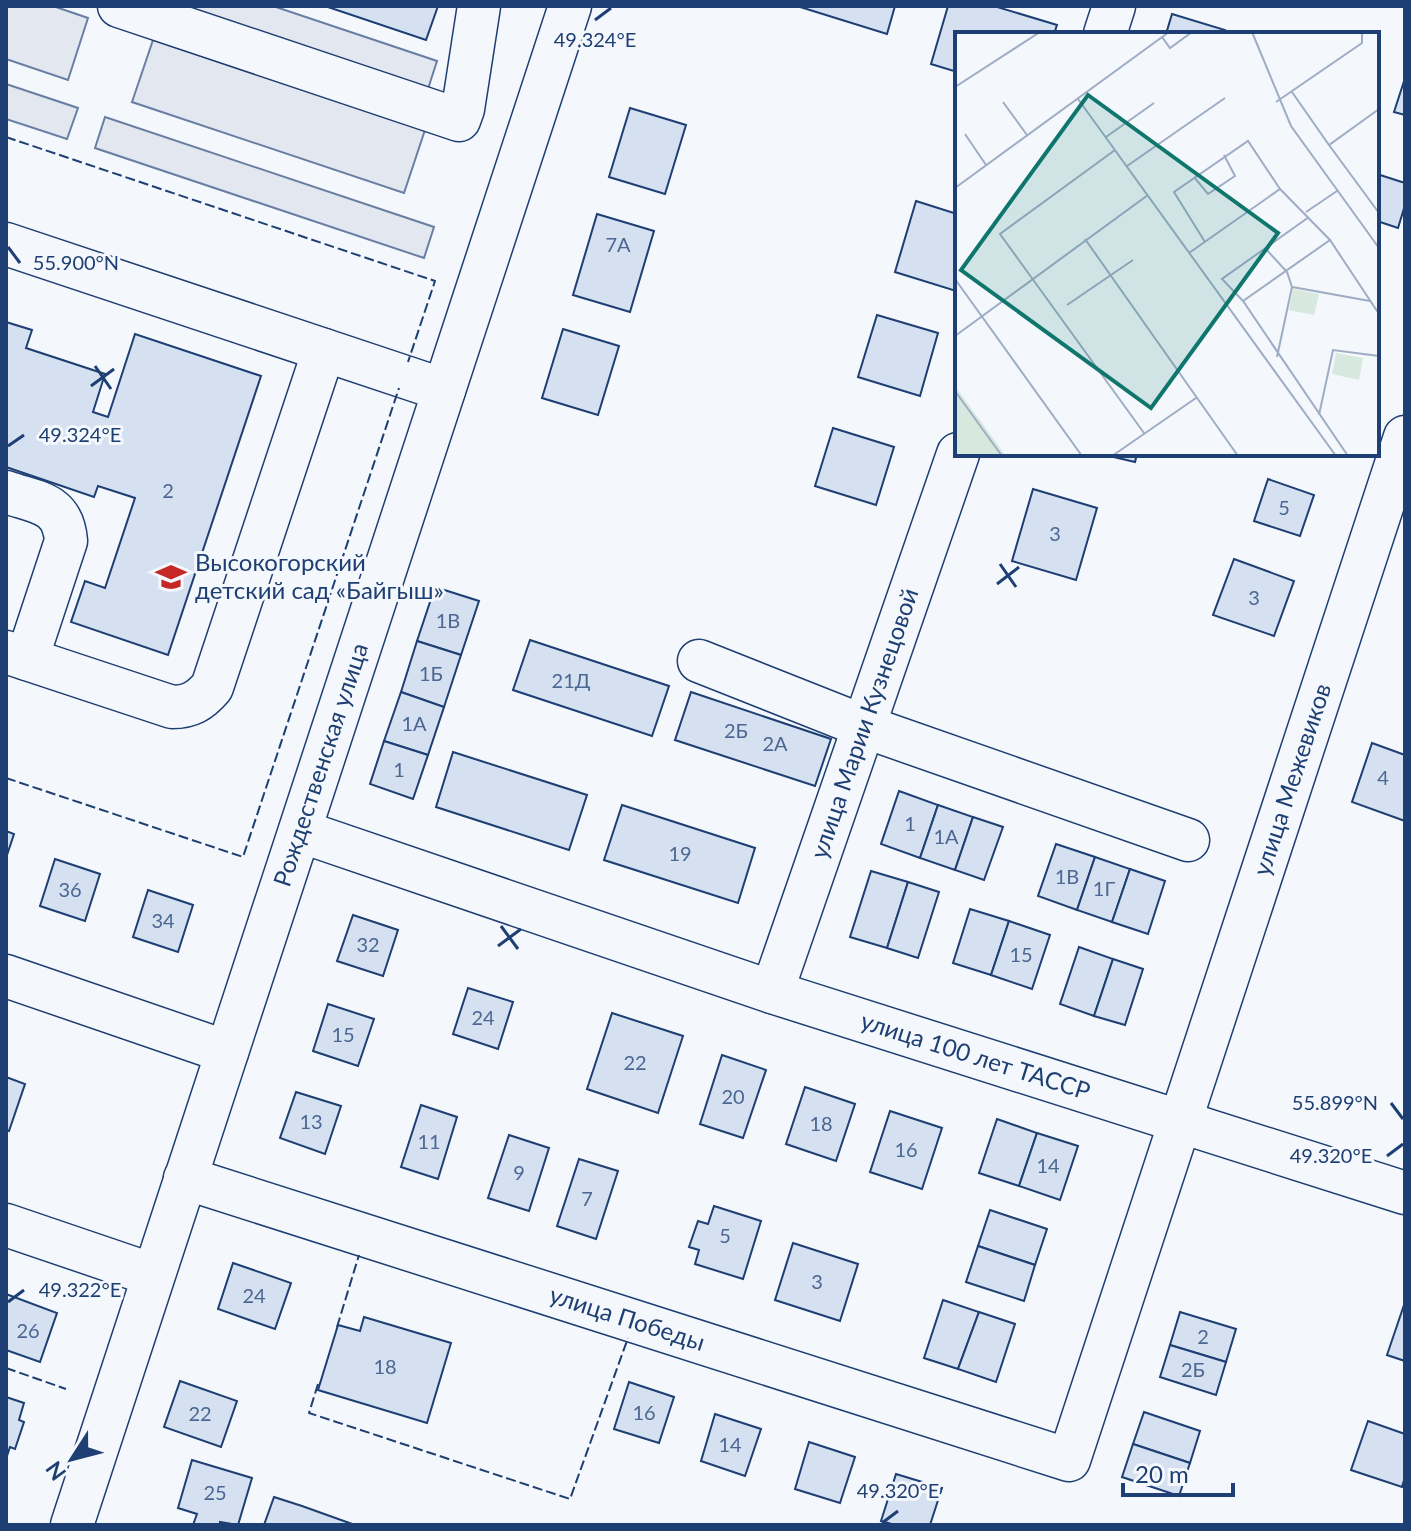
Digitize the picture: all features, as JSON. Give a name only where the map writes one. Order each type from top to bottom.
[{"type":"street","points":[[128,7],[459,120],[479,6]]},
{"type":"street","name":"Рождественская улица","points":[[72,1525],[570,6]]},
{"type":"street","points":[[1106,32],[1114,6]]},
{"type":"street","points":[[6,244],[444,390]]},
{"type":"street","points":[[6,492],[50,507],[61,518],[66,541],[16,655],[172,707],[192,705],[212,687],[324,350]]},
{"type":"street","name":"улица Межевиков","points":[[1069,1460],[1405,437]]},
{"type":"street","name":"улица Марии Кузнецовой","points":[[772,992],[957,456]]},
{"type":"street","points":[[699,661],[863,726],[1188,840]]},
{"type":"street","name":"улица 100 лет ТАССР","points":[[300,831],[772,992],[1405,1193]]},
{"type":"street","points":[[6,976],[227,1052]]},
{"type":"street","name":"улица Победы","points":[[185,1178],[1069,1460]]},
{"type":"street","points":[[6,1225],[153,1275]]},
{"type":"shaded area","points":[[6,6],[53,6],[88,18],[68,80],[6,59]]},
{"type":"shaded area","points":[[193,6],[273,6],[437,61],[427,92],[190,13]]},
{"type":"shaded area","points":[[153,40],[425,130],[404,193],[132,102]]},
{"type":"shaded area","points":[[6,84],[78,108],[67,139],[6,119]]},
{"type":"shaded area","points":[[105,117],[434,227],[424,258],[95,148]]},
{"type":"building","points":[[325,6],[438,6],[426,40]]},
{"type":"building","points":[[797,6],[895,6],[887,34]]},
{"type":"building","points":[[948,6],[994,6],[1057,25],[1055,32],[955,32],[955,71],[931,64]]},
{"type":"building","points":[[1172,14],[1225,30],[1224,32],[1167,32]]},
{"type":"building","points":[[1405,78],[1405,115],[1394,112]]},
{"type":"building","points":[[630,108],[686,125],[665,194],[609,177]]},
{"type":"building","points":[[1379,175],[1405,183],[1405,205],[1398,228],[1379,222]]},
{"type":"building","points":[[916,201],[955,213],[955,291],[895,272]]},
{"type":"building","points":[[597,214],[654,231],[630,312],[573,295]]},
{"type":"building","points":[[877,315],[938,333],[920,396],[858,377]]},
{"type":"building","points":[[6,322],[32,330],[26,348],[105,374],[93,412],[108,417],[135,334],[261,376],[168,655],[71,622],[85,581],[105,588],[135,498],[98,486],[94,497],[6,467]]},
{"type":"building","points":[[563,329],[619,346],[598,415],[542,398]]},
{"type":"building","points":[[833,428],[894,447],[876,505],[815,486]]},
{"type":"building","points":[[1110,456],[1136,456],[1135,462]]},
{"type":"building","points":[[1268,479],[1314,495],[1300,536],[1254,521]]},
{"type":"building","points":[[1033,489],[1097,508],[1076,580],[1012,561]]},
{"type":"building","points":[[1234,559],[1294,581],[1274,636],[1213,615]]},
{"type":"building","points":[[435,587],[479,601],[461,655],[417,641]]},
{"type":"building","points":[[530,640],[669,686],[652,736],[513,690]]},
{"type":"building","points":[[417,641],[461,655],[444,707],[401,692]]},
{"type":"building","points":[[401,692],[444,707],[428,755],[384,741]]},
{"type":"building","points":[[691,692],[831,739],[815,786],[675,740]]},
{"type":"building","points":[[384,741],[428,755],[413,799],[370,784]]},
{"type":"building","points":[[1372,743],[1405,755],[1405,821],[1352,802]]},
{"type":"building","points":[[453,752],[587,795],[569,850],[436,807]]},
{"type":"building","points":[[899,791],[938,805],[920,858],[881,844]]},
{"type":"building","points":[[622,805],[755,848],[738,903],[604,860]]},
{"type":"building","points":[[938,805],[973,817],[955,870],[920,858]]},
{"type":"building","points":[[973,817],[1003,827],[984,880],[955,870]]},
{"type":"building","points":[[6,831],[14,834],[6,858]]},
{"type":"building","points":[[1056,844],[1095,857],[1077,910],[1038,896]]},
{"type":"building","points":[[1095,857],[1130,869],[1112,922],[1077,910]]},
{"type":"building","points":[[55,859],[100,874],[85,921],[40,906]]},
{"type":"building","points":[[1130,869],[1165,881],[1148,934],[1112,922]]},
{"type":"building","points":[[871,871],[908,882],[887,948],[850,937]]},
{"type":"building","points":[[908,882],[939,892],[918,958],[887,948]]},
{"type":"building","points":[[148,890],[193,905],[178,952],[133,937]]},
{"type":"building","points":[[970,909],[1009,921],[991,975],[953,963]]},
{"type":"building","points":[[353,915],[398,930],[383,976],[337,961]]},
{"type":"building","points":[[1009,921],[1050,935],[1032,989],[991,975]]},
{"type":"building","points":[[1079,947],[1113,959],[1094,1016],[1060,1004]]},
{"type":"building","points":[[1113,959],[1143,969],[1125,1025],[1094,1016]]},
{"type":"building","points":[[468,988],[513,1002],[498,1049],[453,1034]]},
{"type":"building","points":[[328,1004],[374,1019],[358,1066],[313,1051]]},
{"type":"building","points":[[612,1013],[683,1036],[658,1113],[587,1089]]},
{"type":"building","points":[[722,1055],[766,1070],[743,1138],[700,1124]]},
{"type":"building","points":[[6,1077],[25,1084],[9,1131],[6,1130]]},
{"type":"building","points":[[805,1087],[855,1104],[836,1161],[786,1144]]},
{"type":"building","points":[[296,1092],[341,1106],[325,1154],[280,1138]]},
{"type":"building","points":[[421,1105],[457,1117],[438,1179],[401,1167]]},
{"type":"building","points":[[890,1111],[942,1128],[922,1189],[870,1172]]},
{"type":"building","points":[[997,1119],[1037,1133],[1019,1186],[979,1173]]},
{"type":"building","points":[[1037,1133],[1078,1146],[1060,1200],[1019,1186]]},
{"type":"building","points":[[509,1135],[549,1148],[529,1211],[488,1198]]},
{"type":"building","points":[[579,1159],[618,1171],[596,1239],[557,1226]]},
{"type":"building","points":[[714,1206],[761,1221],[743,1279],[695,1264],[699,1250],[689,1247],[698,1221],[708,1224]]},
{"type":"building","points":[[990,1210],[1047,1229],[1035,1265],[978,1246]]},
{"type":"building","points":[[793,1243],[858,1264],[840,1321],[775,1300]]},
{"type":"building","points":[[978,1246],[1035,1265],[1024,1301],[966,1282]]},
{"type":"building","points":[[233,1263],[291,1283],[275,1329],[218,1309]]},
{"type":"building","points":[[6,1294],[57,1313],[40,1362],[6,1350]]},
{"type":"building","points":[[943,1300],[979,1312],[958,1369],[924,1358]]},
{"type":"building","points":[[1405,1302],[1405,1361],[1387,1355]]},
{"type":"building","points":[[979,1312],[1015,1324],[996,1382],[958,1369]]},
{"type":"building","points":[[1180,1312],[1236,1329],[1226,1362],[1170,1345]]},
{"type":"building","points":[[364,1317],[451,1343],[427,1423],[318,1390],[338,1325],[360,1331]]},
{"type":"building","points":[[1170,1345],[1226,1362],[1216,1395],[1160,1377]]},
{"type":"building","points":[[180,1381],[237,1401],[221,1447],[164,1427]]},
{"type":"building","points":[[629,1382],[674,1397],[659,1443],[614,1429]]},
{"type":"building","points":[[6,1397],[24,1403],[19,1420],[24,1422],[15,1449],[10,1447],[6,1459]]},
{"type":"building","points":[[1144,1412],[1200,1431],[1190,1463],[1133,1444]]},
{"type":"building","points":[[715,1414],[761,1429],[745,1476],[701,1461]]},
{"type":"building","points":[[1368,1421],[1405,1434],[1405,1477],[1402,1487],[1351,1470]]},
{"type":"building","points":[[809,1442],[855,1457],[840,1503],[795,1489]]},
{"type":"building","points":[[1133,1444],[1190,1463],[1179,1496],[1122,1477]]},
{"type":"building","points":[[192,1460],[252,1478],[238,1525],[220,1522],[220,1525],[193,1525],[197,1514],[178,1508]]},
{"type":"building","points":[[896,1474],[942,1488],[930,1525],[895,1525],[881,1521]]},
{"type":"building","points":[[274,1497],[302,1506],[355,1525],[264,1525]]},
{"type":"fence","points":[[6,137],[435,281],[408,362]]},
{"type":"fence","points":[[6,778],[243,857],[399,388]]},
{"type":"fence","points":[[337,1327],[359,1255]]},
{"type":"fence","points":[[318,1384],[309,1413],[570,1499],[628,1338]]},
{"type":"fence","points":[[6,1368],[66,1389]]},
{"type":"place","name":"Высокогорский детский сад «Байгыш»","points":[[171,577]]}]
